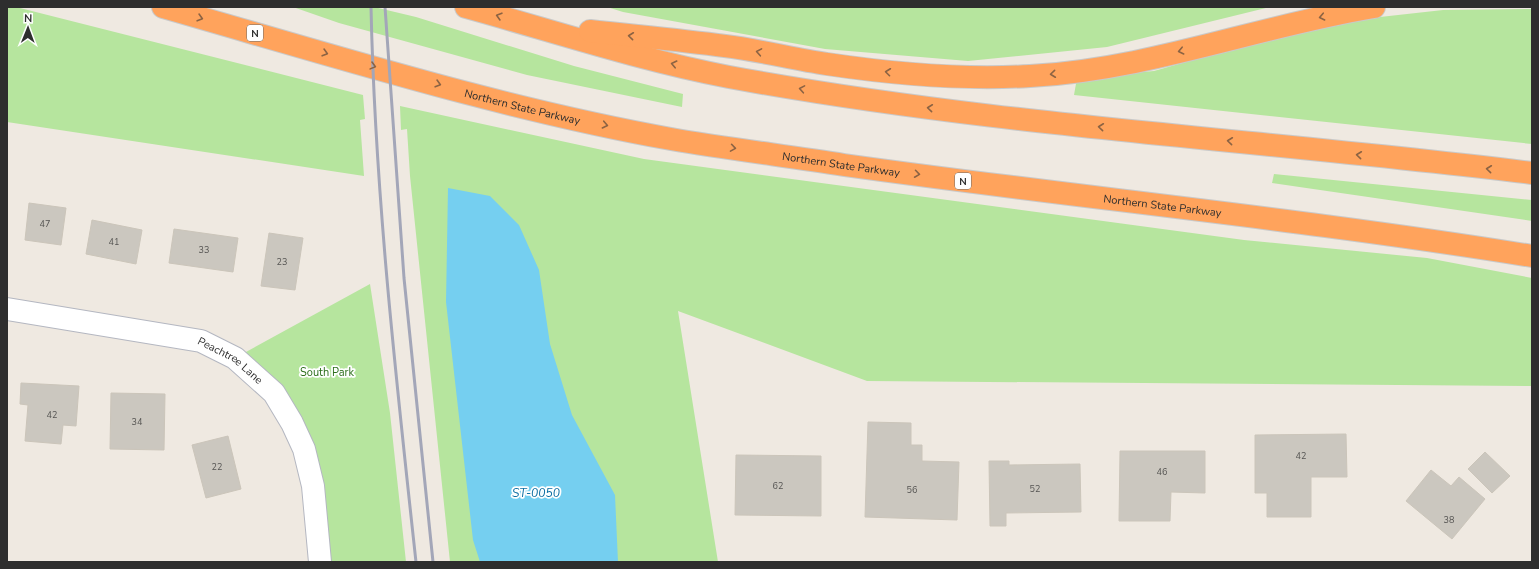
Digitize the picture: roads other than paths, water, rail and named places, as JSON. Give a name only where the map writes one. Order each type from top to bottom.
[{"type":"highway","name":"Northern State Parkway","points":[[163,7],[473,94],[571,118],[672,139],[882,170],[1395,236],[1532,256]]},
{"type":"highway","points":[[466,7],[626,52],[726,76],[823,93],[1023,119],[1532,174]]},
{"type":"highway","points":[[532,25],[726,46],[825,64],[898,74],[999,77],[1031,76],[1107,66],[1188,49],[1317,18],[1374,7]]},
{"type":"street","name":"Peachtree Lane","points":[[7,309],[201,341],[236,358],[274,393],[292,423],[304,450],[312,486],[320,562]]},
{"type":"water","name":"ST-0050","points":[[448,188],[490,196],[519,225],[539,270],[550,344],[572,415],[615,495],[618,562],[480,562],[473,540],[446,302]]},
{"type":"railway","points":[[371,7],[373,76],[382,215],[394,354],[416,562]]},
{"type":"railway","points":[[385,7],[404,278],[433,562]]},
{"type":"park label","name":"South Park","points":[[327,372]]}]
